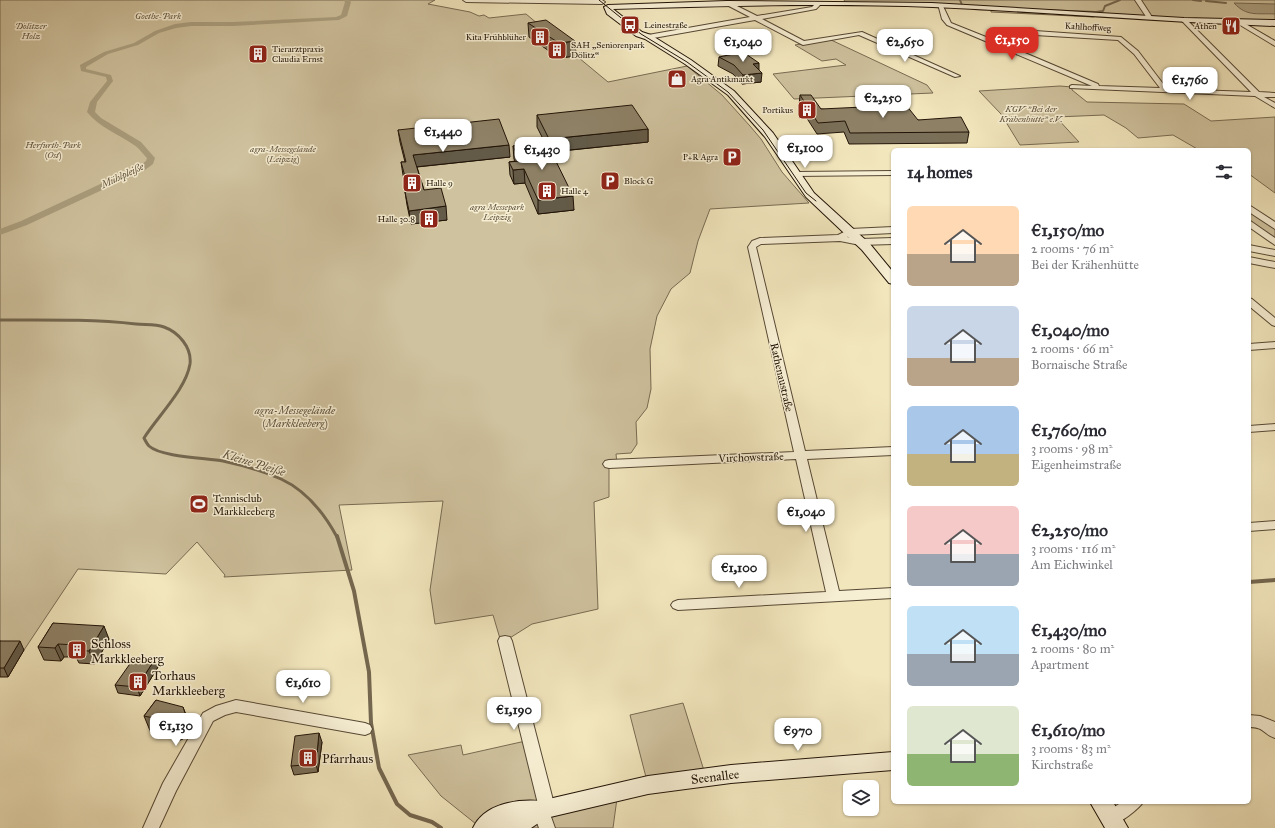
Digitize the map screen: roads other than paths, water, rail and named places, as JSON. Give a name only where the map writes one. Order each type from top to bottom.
[{"type":"main road","points":[[602,2],[940,5],[1184,20],[1275,23]]},
{"type":"main road","points":[[602,2],[610,12],[627,26],[639,34],[648,37],[688,62],[728,90],[765,130],[808,193],[845,235],[860,242],[866,247],[891,278]]},
{"type":"main road","name":"Seenallee","points":[[501,828],[621,790],[685,780],[757,772],[891,761]]},
{"type":"main road","name":"Seenallee","points":[[484,828],[493,818],[522,809],[544,815]]},
{"type":"street","points":[[466,0],[602,2]]},
{"type":"street","points":[[1138,0],[1149,17]]},
{"type":"street","points":[[727,3],[803,44],[860,33],[957,76]]},
{"type":"street","points":[[648,37],[814,8],[818,4]]},
{"type":"street","points":[[940,5],[947,22],[1106,88]]},
{"type":"street","points":[[1184,20],[1258,94],[1275,106]]},
{"type":"street","points":[[1237,21],[1275,44]]},
{"type":"street","name":"Kahlhoffweg","points":[[985,39],[1031,33],[1119,38],[1124,40],[1132,49],[1164,90]]},
{"type":"street","points":[[1072,87],[1275,95]]},
{"type":"street","points":[[795,174],[891,173]]},
{"type":"street","points":[[1251,209],[1275,226]]},
{"type":"street","points":[[1251,224],[1275,242]]},
{"type":"street","points":[[845,235],[891,230]]},
{"type":"street","name":"Rathenaustraße","points":[[833,596],[752,247],[754,243],[760,241],[845,235]]},
{"type":"street","points":[[860,242],[891,241]]},
{"type":"street","points":[[1251,248],[1275,253]]},
{"type":"street","points":[[1251,260],[1275,265]]},
{"type":"street","points":[[1251,304],[1275,327]]},
{"type":"street","points":[[1251,347],[1275,345]]},
{"type":"street","points":[[1251,429],[1275,427]]},
{"type":"street","name":"Virchowstraße","points":[[609,464],[891,451]]},
{"type":"street","points":[[1251,527],[1275,525]]},
{"type":"street","points":[[678,605],[891,593]]},
{"type":"street","points":[[505,641],[544,815]]},
{"type":"street","points":[[151,828],[169,788],[208,718],[221,710],[236,706],[365,729]]},
{"type":"street","points":[[1251,721],[1257,721],[1271,726],[1275,732]]},
{"type":"street","points":[[1110,816],[1131,804]]},
{"type":"waterway","name":"Mühlpleiße","points":[[0,232],[24,223],[142,168],[150,162],[151,158],[138,144],[98,120],[91,112],[94,102],[110,81],[109,76],[83,70],[82,66],[106,53],[136,44],[157,32],[175,26],[191,24],[233,24],[337,19],[344,16],[348,2],[346,0]]},
{"type":"waterway","points":[[960,0],[962,5]]},
{"type":"waterway","points":[[1042,10],[1096,12],[1103,11],[1105,6],[1120,0]]},
{"type":"waterway","points":[[1193,0],[1201,1]]},
{"type":"waterway","points":[[1206,1],[1226,3]]},
{"type":"waterway","name":"Kleine Pleiße","points":[[0,320],[119,322],[157,325],[174,332],[186,346],[189,352],[190,364],[183,383],[177,393],[144,438],[148,445],[163,453],[215,460],[245,466],[281,479],[307,496],[320,511],[337,537]]},
{"type":"waterway","name":"Kleine Pleiße","points":[[337,536],[354,591],[369,672],[371,723],[379,768],[397,804],[410,815],[432,822],[441,828]]},
{"type":"waterway","points":[[1251,582],[1275,580]]},
{"type":"tram line","points":[[599,0],[641,34],[687,62],[728,92],[763,130],[806,193],[816,201]]},
{"type":"place","name":"Leinestraße","points":[[630,25]]},
{"type":"place","name":"Athen","points":[[1231,26]]},
{"type":"place","name":"Kita Frühblüher","points":[[540,37]]},
{"type":"place","name":"SAH „Seniorenpark Dölitz“","points":[[557,50]]},
{"type":"place","name":"Tierarztpraxis Claudia Ernst","points":[[258,54]]},
{"type":"place","name":"Agra Antikmarkt","points":[[677,79]]},
{"type":"place","name":"Portikus","points":[[807,110]]},
{"type":"place","name":"P+R Agra","points":[[732,157]]},
{"type":"place","name":"Block G","points":[[610,181]]},
{"type":"place","name":"Halle 9","points":[[412,183]]},
{"type":"place","name":"Halle 4","points":[[547,191]]},
{"type":"place","name":"Halle 30.8","points":[[429,219]]},
{"type":"place","name":"Tennisclub Markkleeberg","points":[[199,504]]},
{"type":"place","name":"Schloss Markkleeberg","points":[[77,650]]},
{"type":"place","name":"Torhaus Markkleeberg","points":[[138,682]]},
{"type":"place","name":"Pfarrhaus","points":[[308,758]]},
{"type":"park label","name":"Goethe-Park","points":[[158,16]]},
{"type":"park label","name":"Dölitzer Holz","points":[[31,32]]},
{"type":"park label","name":"KGV \"Bei der Krähenhütte\" e.V.","points":[[1031,114]]},
{"type":"park label","name":"Herfurth-Park (Ost)","points":[[53,150]]},
{"type":"park label","name":"agra-Messegelände (Leipzig)","points":[[283,154]]},
{"type":"park label","name":"agra Messepark Leipzig","points":[[497,212]]},
{"type":"park label","name":"agra-Messegelände (Markkleeberg)","points":[[295,416]]}]
